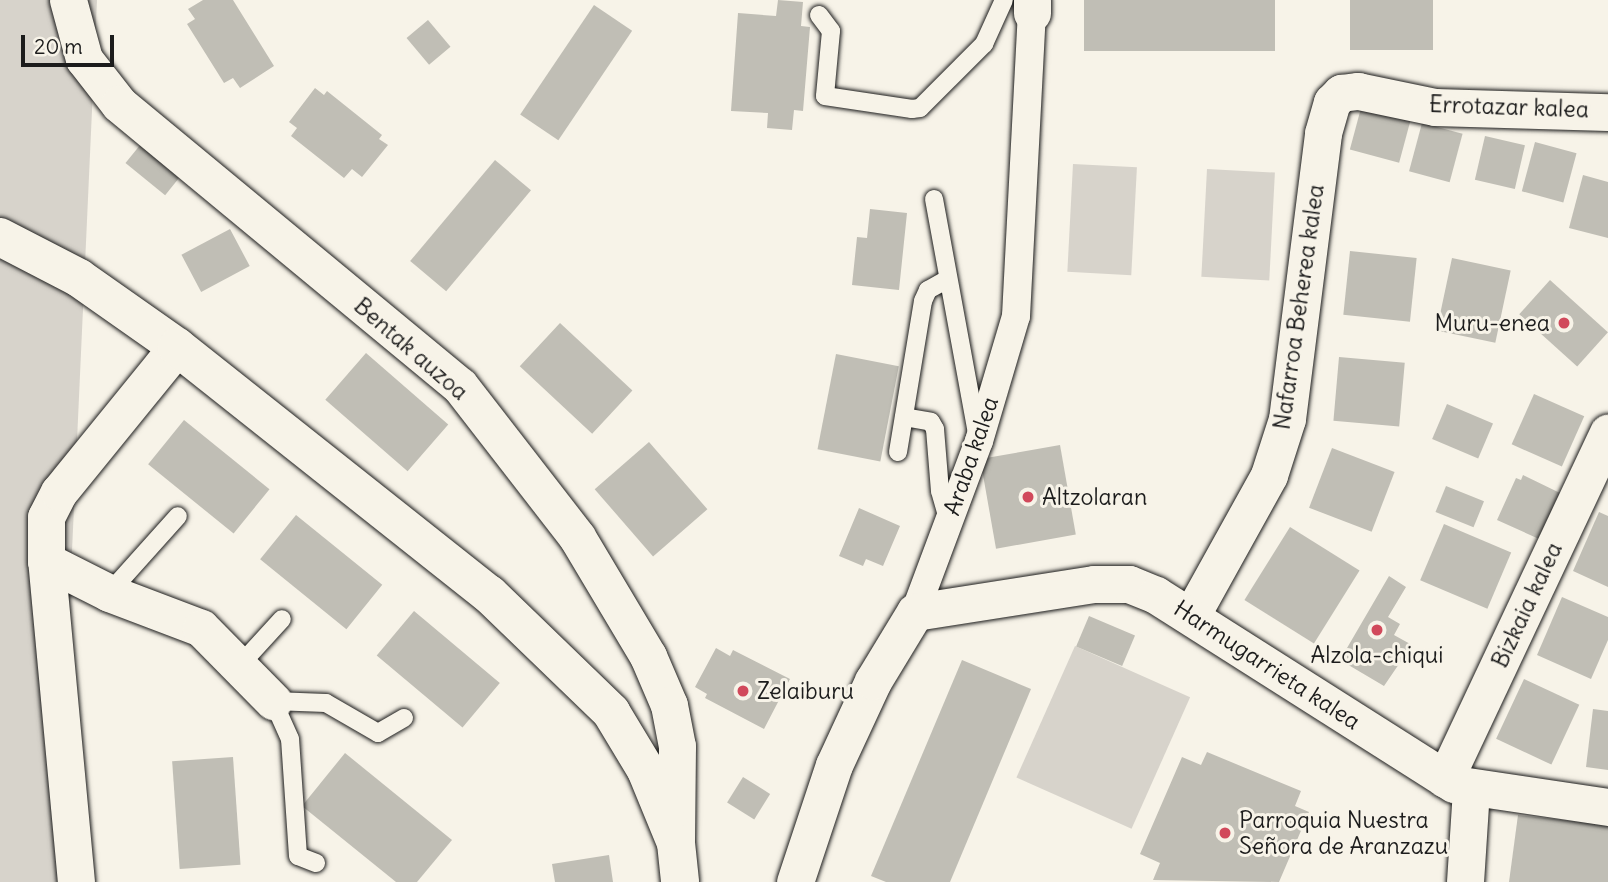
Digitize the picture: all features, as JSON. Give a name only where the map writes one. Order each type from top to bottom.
[{"type":"street","name":"Bentak auzoa","points":[[68,0],[84,59],[119,104],[460,386],[577,537],[648,656],[669,705],[677,746],[676,843],[680,882]]},
{"type":"street","name":"Araba kalea","points":[[795,882],[834,765],[873,681],[915,612],[979,441],[1016,316],[1023,4]]},
{"type":"street","name":"Errotazar kalea","points":[[1332,102],[1341,93],[1358,91],[1435,107],[1608,112]]},
{"type":"street","name":"Nafarroa Beherea kalea","points":[[1191,616],[1269,475],[1287,419],[1318,174],[1332,102]]},
{"type":"street","name":"Bentak auzoa","points":[[0,237],[79,278],[177,347],[489,594],[611,712],[646,770],[676,843]]},
{"type":"street","points":[[76,882],[46,561],[46,517],[59,492],[177,347]]},
{"type":"street","name":"Bizkaia kalea","points":[[1465,882],[1458,784],[1608,432]]},
{"type":"street","points":[[46,561],[109,593],[201,628],[273,701]]},
{"type":"street","name":"Harmugarrieta kalea","points":[[915,612],[1117,584],[1156,595],[1458,784],[1608,807]]},
{"type":"lane","points":[[819,15],[831,31],[825,96],[912,109],[920,108],[1023,4]]},
{"type":"lane","points":[[934,199],[979,441]]},
{"type":"lane","points":[[898,452],[923,301],[928,290],[948,279]]},
{"type":"lane","points":[[904,416],[931,422],[935,429],[940,492],[949,522]]},
{"type":"lane","points":[[109,593],[178,516]]},
{"type":"lane","points":[[240,666],[282,619]]},
{"type":"lane","points":[[316,863],[298,856],[290,739],[273,701],[326,703],[378,733],[404,718]]},
{"type":"shaded area","points":[[0,0],[97,0],[57,882],[0,882]]},
{"type":"shaded area","points":[[1073,164],[1137,167],[1131,275],[1067,272]]},
{"type":"shaded area","points":[[1207,169],[1275,173],[1269,280],[1201,277]]},
{"type":"shaded area","points":[[1075,646],[1190,697],[1132,829],[1016,778]]},
{"type":"building","points":[[203,0],[233,0],[274,66],[240,88],[233,78],[224,83],[187,24],[195,19],[188,9]]},
{"type":"building","points":[[778,0],[803,2],[801,26],[810,27],[803,111],[794,110],[792,130],[767,128],[768,113],[731,111],[738,13],[776,16]]},
{"type":"building","points":[[1084,0],[1275,0],[1275,51],[1084,51]]},
{"type":"building","points":[[1350,0],[1433,0],[1433,50],[1350,50]]},
{"type":"building","points":[[594,5],[632,31],[558,140],[520,114]]},
{"type":"building","points":[[428,20],[450,47],[429,65],[407,38]]},
{"type":"building","points":[[315,88],[324,95],[327,91],[382,135],[379,139],[388,145],[362,177],[352,169],[344,178],[291,136],[297,128],[289,122]]},
{"type":"building","points":[[1361,108],[1410,121],[1399,163],[1350,150]]},
{"type":"building","points":[[1422,123],[1463,134],[1450,182],[1409,171]]},
{"type":"building","points":[[1485,136],[1525,145],[1515,189],[1475,180]]},
{"type":"building","points":[[145,139],[185,171],[165,195],[125,163]]},
{"type":"building","points":[[1535,142],[1577,153],[1563,202],[1522,191]]},
{"type":"building","points":[[495,160],[531,190],[446,291],[410,261]]},
{"type":"building","points":[[1583,175],[1608,182],[1608,238],[1569,228]]},
{"type":"building","points":[[870,209],[907,213],[899,290],[852,285],[857,237],[867,238]]},
{"type":"building","points":[[230,229],[250,266],[201,292],[181,255]]},
{"type":"building","points":[[1350,251],[1417,258],[1410,322],[1343,315]]},
{"type":"building","points":[[1452,258],[1511,270],[1495,343],[1437,330]]},
{"type":"building","name":"Muru-enea","points":[[1550,280],[1608,332],[1577,366],[1519,314]]},
{"type":"building","points":[[560,323],[632,391],[592,434],[520,366]]},
{"type":"building","points":[[366,353],[448,425],[408,471],[325,400]]},
{"type":"building","points":[[836,354],[899,366],[880,461],[817,449]]},
{"type":"building","points":[[1339,357],[1405,363],[1399,427],[1333,421]]},
{"type":"building","points":[[1534,394],[1584,416],[1562,467],[1512,444]]},
{"type":"building","points":[[1447,404],[1493,424],[1478,459],[1432,439]]},
{"type":"building","points":[[184,420],[269,489],[234,534],[148,464]]},
{"type":"building","points":[[649,442],[707,509],[653,556],[595,489]]},
{"type":"building","name":"Altzolaran","points":[[1060,445],[1076,535],[996,549],[980,459]]},
{"type":"building","points":[[1332,448],[1395,472],[1372,532],[1309,508]]},
{"type":"building","points":[[1523,475],[1560,493],[1539,539],[1497,520],[1516,478],[1521,480]]},
{"type":"building","points":[[1446,486],[1484,501],[1474,527],[1436,512]]},
{"type":"building","points":[[859,508],[900,526],[883,566],[866,559],[863,566],[839,556]]},
{"type":"building","points":[[1599,512],[1608,516],[1608,587],[1573,571]]},
{"type":"building","points":[[296,515],[382,585],[346,629],[260,559]]},
{"type":"building","points":[[1444,524],[1511,553],[1487,609],[1420,580]]},
{"type":"building","points":[[1290,527],[1360,570],[1314,643],[1244,600]]},
{"type":"building","name":"Alzola-chiqui","points":[[1389,576],[1406,587],[1388,617],[1400,624],[1394,635],[1412,645],[1384,686],[1340,660]]},
{"type":"building","points":[[1562,597],[1608,617],[1608,640],[1591,679],[1537,655]]},
{"type":"building","points":[[414,611],[500,683],[463,727],[377,655]]},
{"type":"building","points":[[1089,616],[1135,636],[1122,666],[1076,646]]},
{"type":"building","name":"Zelaiburu","points":[[716,648],[730,656],[733,650],[790,679],[764,729],[705,698],[707,694],[695,687]]},
{"type":"building","points":[[962,660],[1031,689],[950,882],[886,882],[871,876]]},
{"type":"building","points":[[1524,679],[1579,705],[1551,765],[1496,739]]},
{"type":"building","points":[[1593,709],[1608,711],[1608,770],[1586,767]]},
{"type":"building","name":"Parroquia Nuestra Señora de Aranzazu","points":[[1207,752],[1301,791],[1295,806],[1309,812],[1279,882],[1153,880],[1160,863],[1140,854],[1182,757],[1201,765]]},
{"type":"building","points":[[345,753],[452,840],[417,882],[396,882],[302,806]]},
{"type":"building","points":[[233,757],[241,865],[180,869],[172,761]]},
{"type":"building","points":[[743,777],[770,794],[754,819],[727,802]]},
{"type":"building","points":[[1518,815],[1608,825],[1608,882],[1509,882]]},
{"type":"building","points":[[609,855],[613,882],[555,882],[552,864]]},
{"type":"place","name":"Muru-enea","points":[[1564,323]]},
{"type":"place","name":"Altzolaran","points":[[1028,497]]},
{"type":"place","name":"Alzola-chiqui","points":[[1377,630]]},
{"type":"place","name":"Zelaiburu","points":[[743,691]]},
{"type":"place","name":"Parroquia Nuestra Señora de Aranzazu","points":[[1225,833]]}]
